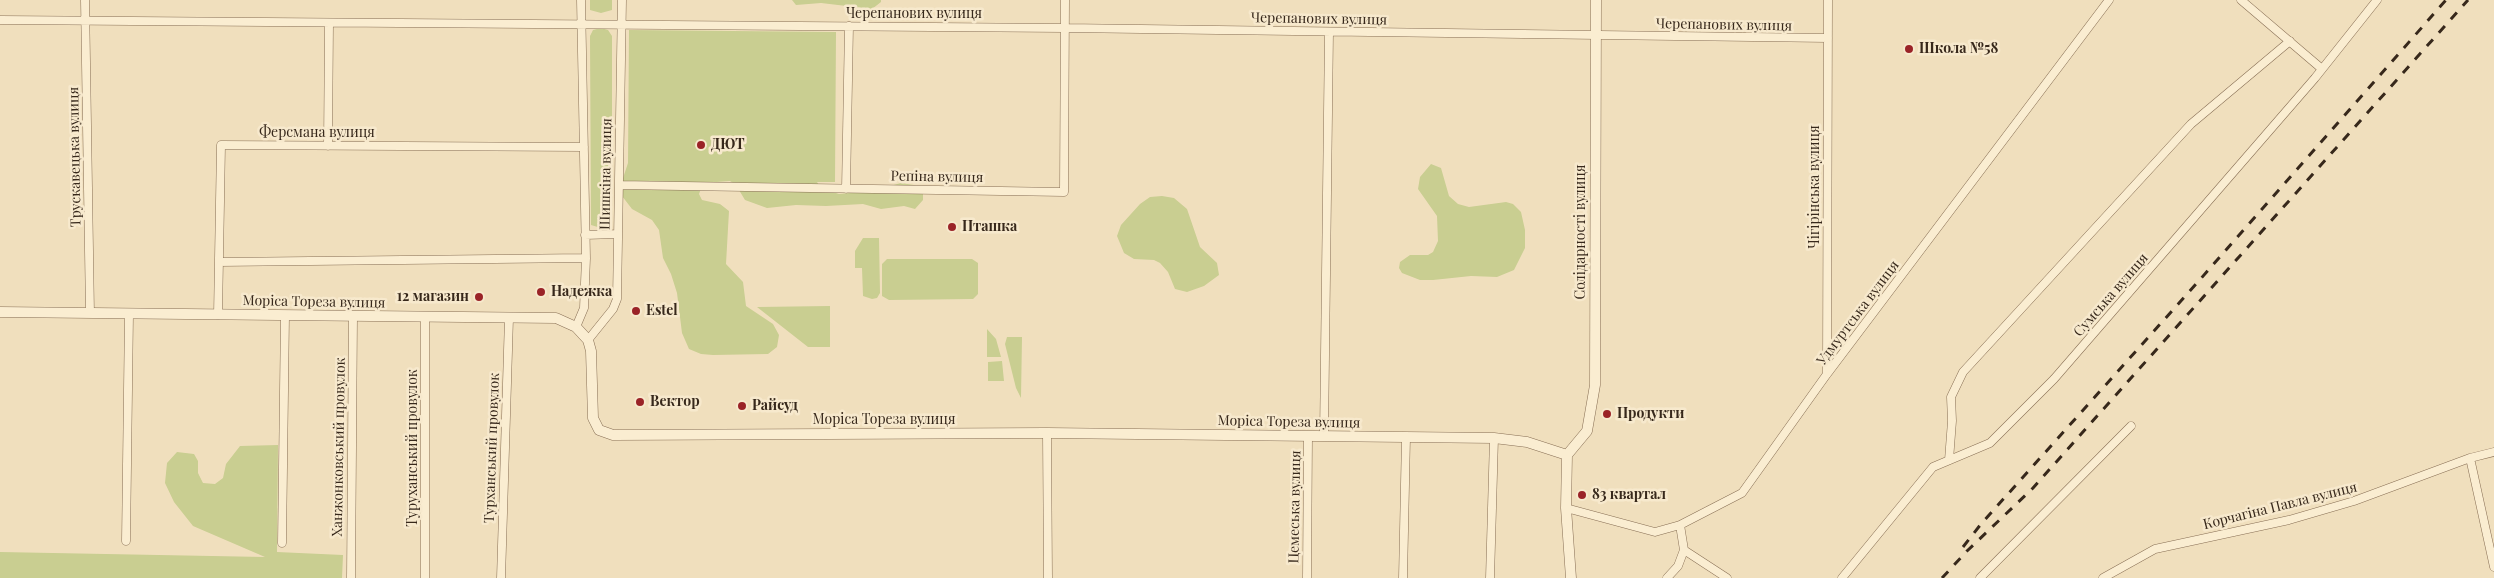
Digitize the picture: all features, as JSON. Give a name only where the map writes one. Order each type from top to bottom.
[{"type":"street","name":"Трускавецька вулиця","points":[[85,0],[90,313]]},
{"type":"street","points":[[576,327],[584,308],[586,258],[581,0]]},
{"type":"street","name":"Шишкiна вулиця","points":[[588,340],[613,309],[618,299],[617,234],[622,0]]},
{"type":"street","name":"Репiна вулиця","points":[[619,185],[1064,192],[1065,0]]},
{"type":"street","name":"Солідарності вулиця","points":[[1567,455],[1587,431],[1595,385],[1596,0]]},
{"type":"street","name":"Чiгiрiнська вулиця","points":[[1827,374],[1828,0]]},
{"type":"street","name":"Удмуртська вулиця","points":[[1566,508],[1655,532],[1680,525],[1742,493],[1827,374],[2109,0]]},
{"type":"street","points":[[2241,0],[2322,69]]},
{"type":"street","name":"Сумська вулиця","points":[[1842,578],[1933,467],[1990,443],[2054,379],[2322,69],[2377,0]]},
{"type":"street","name":"Черепанових вулиця","points":[[0,20],[1065,28],[1828,38]]},
{"type":"street","points":[[328,146],[329,22]]},
{"type":"street","points":[[846,188],[849,26]]},
{"type":"street","points":[[1324,436],[1329,32]]},
{"type":"street","points":[[1949,460],[1952,421],[1951,397],[1963,372],[2191,124],[2290,41]]},
{"type":"street","name":"Ферсмана вулиця","points":[[218,315],[221,145],[584,147]]},
{"type":"street","points":[[585,235],[617,234]]},
{"type":"street","points":[[219,262],[586,258]]},
{"type":"street","name":"Моріса Тореза вулиця","points":[[0,312],[556,318],[576,327],[588,340],[591,351],[594,418],[599,430],[613,435],[1047,433],[1494,438],[1527,442],[1567,455]]},
{"type":"street","points":[[126,541],[129,314]]},
{"type":"street","points":[[282,543],[286,315]]},
{"type":"street","name":"Ханжонковський провулок","points":[[351,578],[353,316]]},
{"type":"street","name":"Туруханський провулок","points":[[425,317],[425,578]]},
{"type":"street","name":"Турханський провулок","points":[[501,578],[509,318]]},
{"type":"street","points":[[1980,578],[2131,426]]},
{"type":"street","points":[[1047,433],[1048,578]]},
{"type":"street","name":"Цемеська вулиця","points":[[1307,578],[1308,436]]},
{"type":"street","points":[[1403,578],[1406,437]]},
{"type":"street","points":[[1490,578],[1494,438]]},
{"type":"street","name":"Корчагіна Павла вулиця","points":[[2103,578],[2155,549],[2289,520],[2354,501],[2470,458],[2494,452]]},
{"type":"street","points":[[1567,455],[1566,508],[1571,578]]},
{"type":"street","points":[[2470,458],[2494,567]]},
{"type":"street","points":[[1667,578],[1678,566],[1684,550],[1680,525]]},
{"type":"street","points":[[1684,550],[1726,578]]},
{"type":"green space","points":[[590,0],[612,0],[612,10],[601,13],[590,10]]},
{"type":"green space","points":[[792,0],[881,0],[881,2],[872,9],[821,3],[796,5]]},
{"type":"green space","points":[[601,28],[608,30],[612,36],[612,225],[601,228],[591,225],[590,36],[593,30]]},
{"type":"green space","points":[[629,30],[836,32],[835,182],[817,182],[821,188],[839,194],[871,191],[901,183],[914,185],[923,194],[923,200],[915,209],[904,206],[881,209],[863,204],[796,205],[767,208],[745,200],[736,185],[730,181],[703,183],[699,194],[702,200],[720,204],[729,211],[726,264],[743,282],[746,306],[773,324],[779,335],[777,347],[768,354],[713,355],[701,354],[689,349],[682,333],[677,293],[663,258],[659,230],[652,220],[632,209],[622,196],[621,184],[628,163]]},
{"type":"green space","points":[[1431,164],[1441,168],[1449,196],[1458,204],[1469,207],[1506,202],[1513,204],[1521,212],[1525,230],[1525,248],[1514,270],[1497,277],[1471,276],[1433,280],[1420,280],[1402,273],[1399,268],[1400,262],[1410,255],[1428,255],[1433,252],[1438,241],[1437,216],[1418,189],[1420,177]]},
{"type":"green space","points":[[1150,197],[1174,198],[1187,209],[1200,247],[1217,263],[1219,275],[1204,286],[1187,292],[1175,289],[1168,272],[1160,263],[1154,260],[1134,259],[1124,253],[1117,236],[1121,225],[1140,204]]},
{"type":"green space","points":[[863,238],[879,238],[880,293],[877,298],[872,299],[863,296],[862,268],[855,268],[855,251]]},
{"type":"green space","points":[[887,259],[972,259],[978,263],[978,294],[973,299],[889,300],[882,296],[882,264]]},
{"type":"green space","points":[[830,306],[830,347],[808,347],[757,307]]},
{"type":"green space","points":[[987,329],[996,339],[1001,357],[987,357]]},
{"type":"green space","points":[[1007,337],[1022,337],[1021,398],[1016,388],[1005,344]]},
{"type":"green space","points":[[1002,361],[1004,381],[988,381],[988,362]]},
{"type":"green space","points":[[278,445],[277,552],[343,555],[342,578],[0,578],[0,552],[265,557],[193,526],[174,502],[165,483],[167,463],[177,452],[194,454],[198,461],[198,473],[203,483],[215,484],[223,478],[226,464],[240,446]]},
{"type":"railway","points":[[1963,547],[1981,524],[2197,283],[2446,0]]},
{"type":"railway","points":[[1942,578],[1967,551],[2033,488],[2468,0]]},
{"type":"place","name":"Школа №58","points":[[1909,49]]},
{"type":"place","name":"ДЮТ","points":[[701,145]]},
{"type":"place","name":"Пташка","points":[[952,227]]},
{"type":"place","name":"Надежка","points":[[541,292]]},
{"type":"place","name":"12 магазин","points":[[479,297]]},
{"type":"place","name":"Estel","points":[[636,311]]},
{"type":"place","name":"Вектор","points":[[640,402]]},
{"type":"place","name":"Райсуд","points":[[742,406]]},
{"type":"place","name":"Продукти","points":[[1607,414]]},
{"type":"place","name":"83 квартал","points":[[1582,495]]}]
